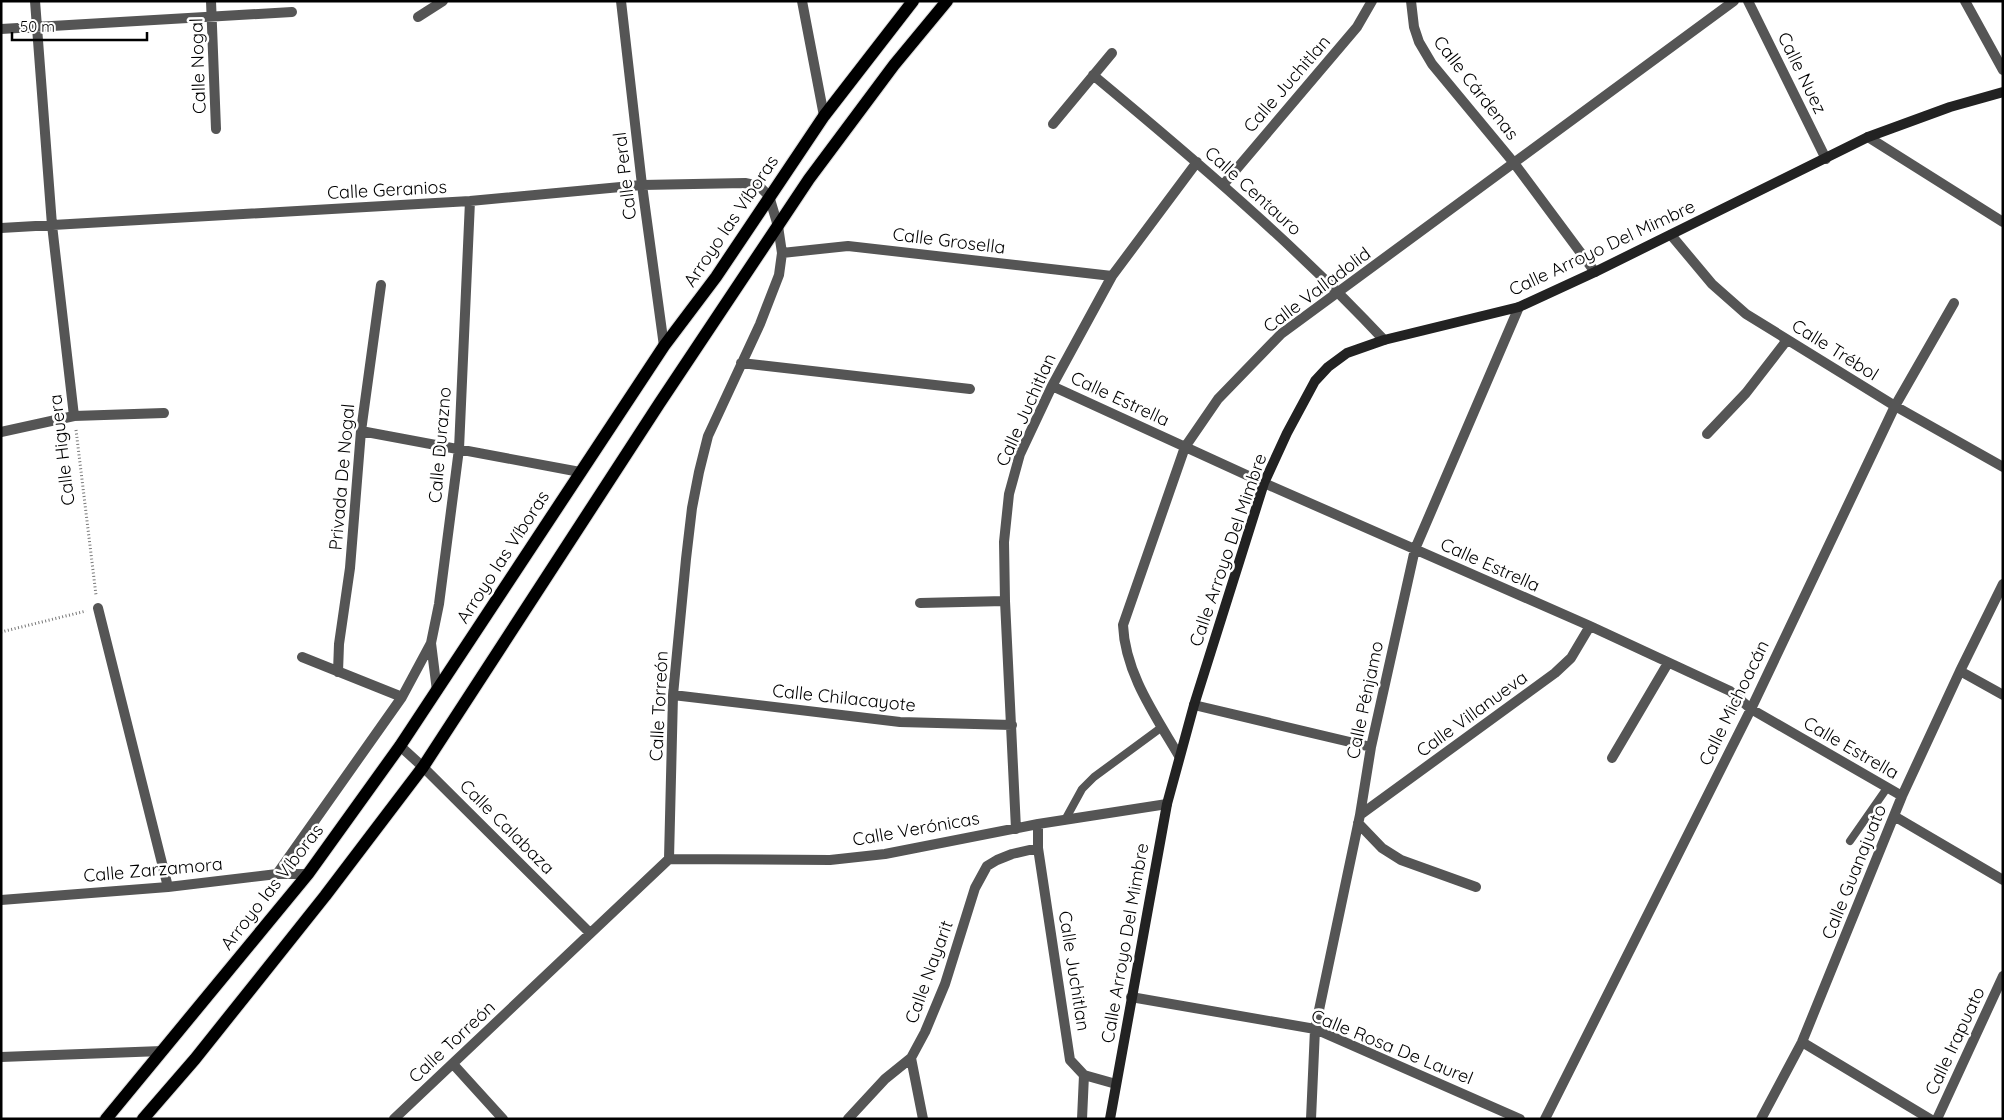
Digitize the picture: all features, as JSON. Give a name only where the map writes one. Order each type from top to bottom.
[{"type":"main road","name":"Arroyo las Víboras","points":[[106,1119],[308,874],[400,746],[664,346],[716,277],[824,116],[913,1]]},
{"type":"main road","points":[[143,1119],[195,1059],[294,935],[423,766],[648,420],[810,179],[894,65],[947,1]]},
{"type":"street","name":"Calle Higuera","points":[[35,1],[52,225],[74,416]]},
{"type":"street","name":"Calle Nogal","points":[[212,1],[216,129]]},
{"type":"street","points":[[418,17],[443,1]]},
{"type":"street","name":"Calle Peral","points":[[621,1],[642,185],[664,346]]},
{"type":"street","points":[[802,1],[824,116]]},
{"type":"street","name":"Calle Juchitlan","points":[[1223,185],[1357,27],[1372,1]]},
{"type":"street","name":"Calle Cárdenas","points":[[1411,1],[1414,27],[1419,42],[1432,64],[1514,163]]},
{"type":"street","name":"Calle Valladolid","points":[[1180,756],[1132,673],[1124,643],[1123,625],[1185,447],[1218,399],[1281,334],[1734,1]]},
{"type":"street","name":"Calle Nuez","points":[[1748,1],[1826,159]]},
{"type":"street","points":[[1965,1],[2003,70]]},
{"type":"street","points":[[1,29],[292,12]]},
{"type":"street","points":[[1053,124],[1112,53]]},
{"type":"street","name":"Calle Centauro","points":[[1093,75],[1223,185],[1339,292],[1384,340]]},
{"type":"street","name":"Calle Arroyo Del Mimbre","points":[[1110,1119],[1166,804],[1194,705],[1264,483],[1287,433],[1315,381],[1328,367],[1347,353],[1384,340],[1519,307],[1671,235],[1868,137],[1950,107],[2003,92]]},
{"type":"street","points":[[1868,137],[2003,222]]},
{"type":"street","name":"Calle Juchitlan","points":[[1016,829],[1005,601],[1004,542],[1008,494],[1020,454],[1052,386],[1112,276],[1197,162]]},
{"type":"street","points":[[1514,163],[1595,272]]},
{"type":"street","name":"Calle Geranios","points":[[1,228],[470,201],[642,185],[745,183],[759,186],[769,196]]},
{"type":"street","name":"Calle Torreón","points":[[394,1119],[669,859],[673,695],[686,559],[699,472],[708,436],[760,324],[776,283],[782,253],[778,226],[769,196]]},
{"type":"street","name":"Calle Durazno","points":[[437,690],[431,643],[440,604],[459,449],[470,201]]},
{"type":"street","name":"Calle Trébol","points":[[1671,235],[1717,289],[1746,314],[1895,406],[2003,467]]},
{"type":"street","name":"Calle Grosella","points":[[782,253],[848,246],[1112,276]]},
{"type":"street","name":"Privada De Nogal","points":[[338,672],[339,644],[350,568],[361,431],[381,284]]},
{"type":"street","name":"Calle Michoacán","points":[[1545,1119],[1751,709],[1895,406],[1954,303]]},
{"type":"street","name":"Calle Pénjamo","points":[[1311,1119],[1315,1029],[1359,819],[1370,747],[1415,549],[1519,307]]},
{"type":"street","points":[[1708,434],[1746,393],[1787,340]]},
{"type":"street","points":[[741,363],[970,389]]},
{"type":"street","name":"Calle Estrella","points":[[1052,386],[1264,483],[1590,626],[1730,691],[1751,709],[1902,796]]},
{"type":"street","points":[[1,432],[74,416],[164,413]]},
{"type":"street","points":[[361,431],[580,472]]},
{"type":"street","name":"Calle Guanajuato","points":[[1761,1119],[1802,1042],[1902,796],[2003,584]]},
{"type":"street","points":[[920,602],[1005,601]]},
{"type":"street","points":[[98,608],[168,887]]},
{"type":"street","name":"Calle Villanueva","points":[[1359,819],[1556,673],[1571,658],[1590,626]]},
{"type":"street","points":[[277,874],[402,697],[431,643]]},
{"type":"street","points":[[302,657],[402,697]]},
{"type":"street","points":[[1612,758],[1668,663]]},
{"type":"street","points":[[1960,671],[2003,695]]},
{"type":"street","name":"Calle Chilacayote","points":[[673,695],[900,722],[1012,725]]},
{"type":"street","points":[[1194,705],[1370,747]]},
{"type":"street","name":"Calle Calabaza","points":[[400,746],[423,766],[590,933]]},
{"type":"street","name":"Calle Verónicas","points":[[669,859],[830,860],[885,854],[1038,824],[1166,804]]},
{"type":"street","points":[[1894,816],[2003,880]]},
{"type":"street","points":[[1359,819],[1382,848],[1400,860],[1476,887]]},
{"type":"street","name":"Calle Juchitlan","points":[[1038,824],[1038,848],[1070,1060],[1084,1075]]},
{"type":"street","name":"Calle Nayarit","points":[[848,1119],[885,1079],[910,1058],[925,1032],[945,984],[975,888],[987,866],[1012,854],[1038,848]]},
{"type":"street","name":"Calle Zarzamora","points":[[1,900],[168,887],[277,874],[308,874]]},
{"type":"street","name":"Calle Irapuato","points":[[1937,1119],[2003,976]]},
{"type":"street","name":"Calle Rosa De Laurel","points":[[1131,997],[1315,1029],[1520,1119]]},
{"type":"street","points":[[1802,1042],[1930,1119]]},
{"type":"street","points":[[1,1056],[162,1051]]},
{"type":"street","points":[[910,1058],[922,1119]]},
{"type":"street","points":[[453,1064],[503,1119]]},
{"type":"street","points":[[1082,1119],[1084,1075],[1116,1084]]},
{"type":"lane","points":[[1065,820],[1082,789],[1094,777],[1162,727]]},
{"type":"lane","points":[[1850,841],[1887,788]]},
{"type":"path","name":"Calle Higuera","points":[[74,416],[98,608]]},
{"type":"path","points":[[1,632],[98,608]]}]
